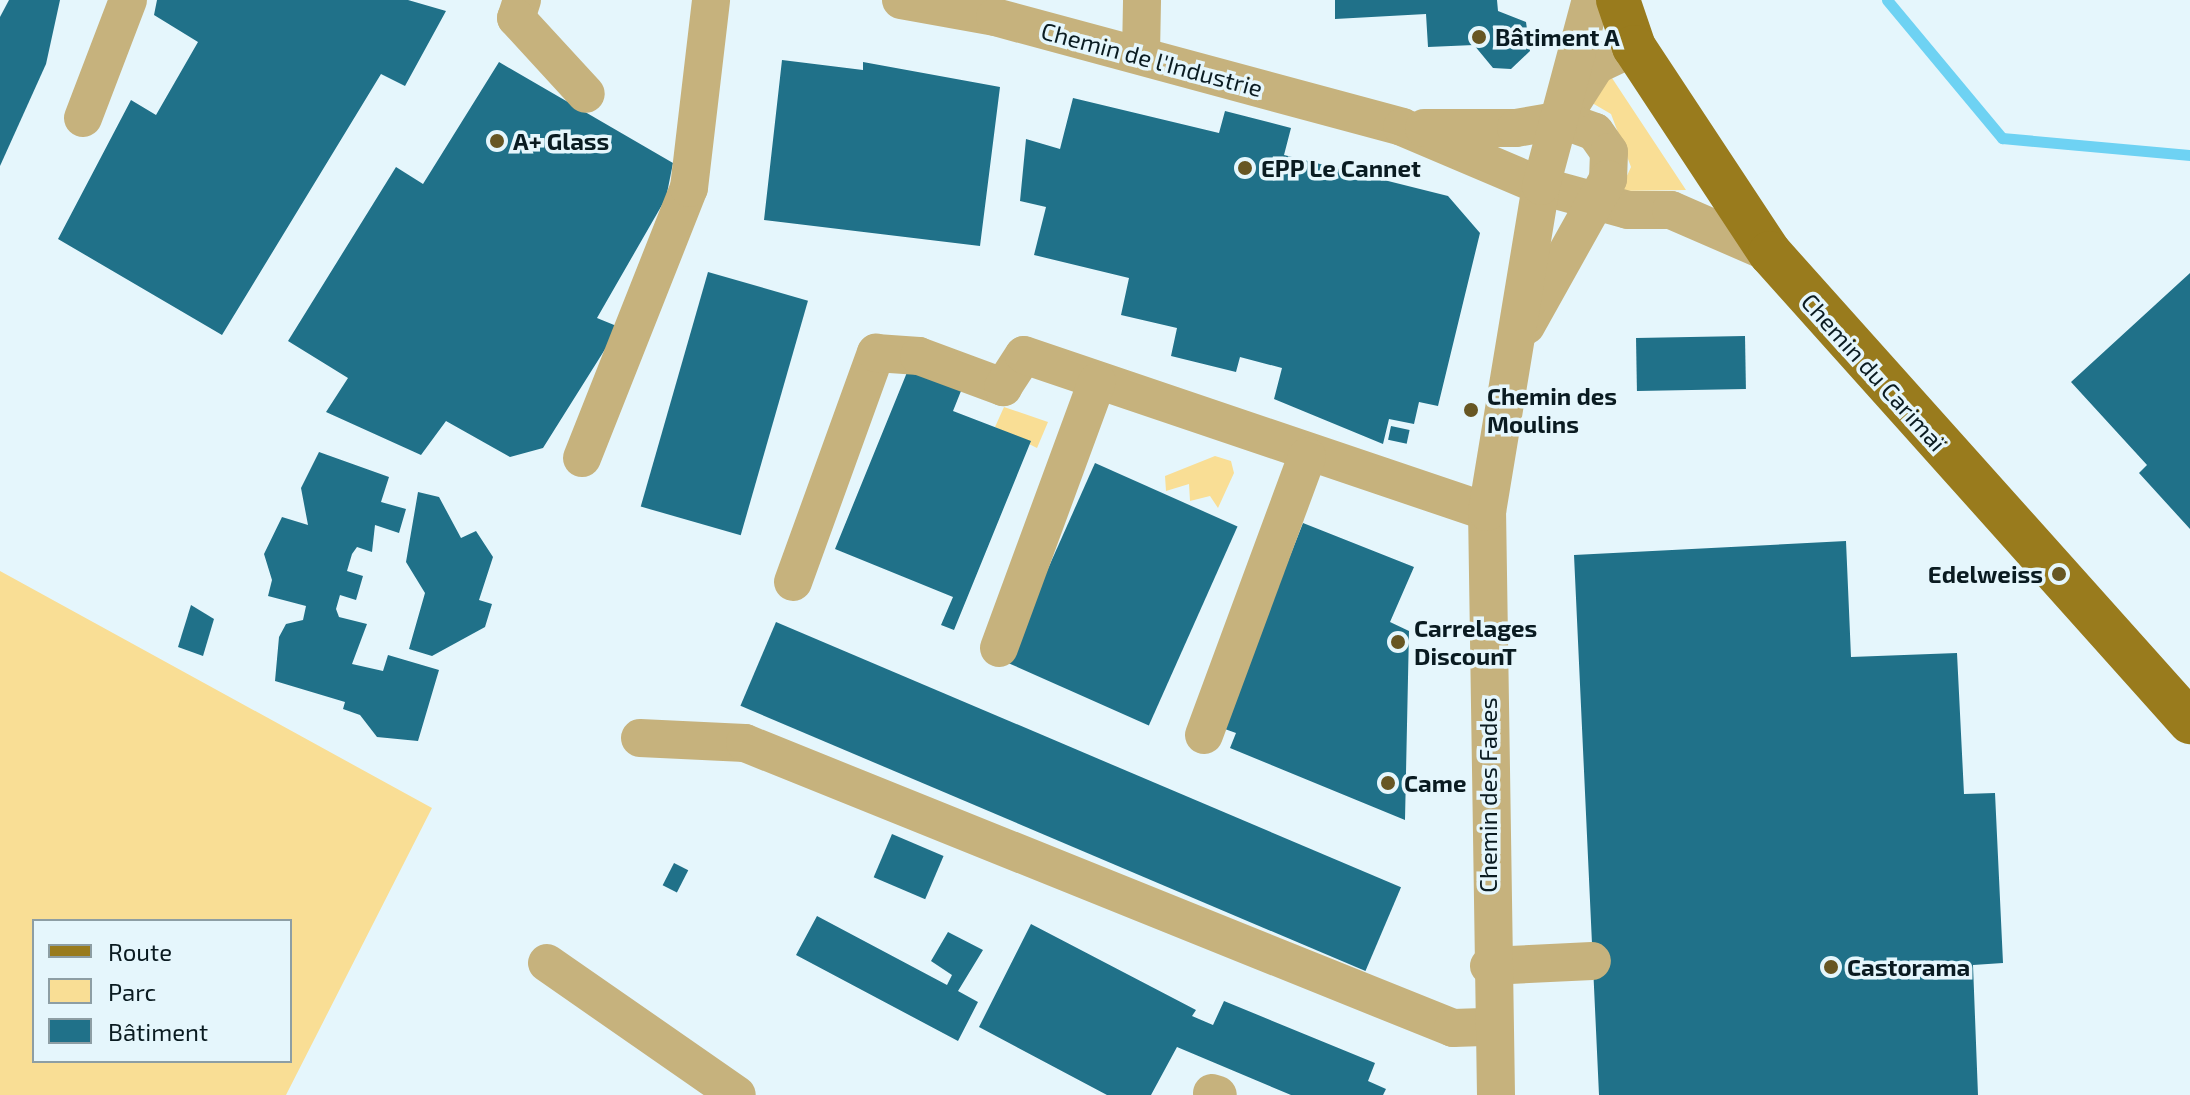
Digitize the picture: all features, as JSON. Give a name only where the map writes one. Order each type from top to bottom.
[{"type":"main road","name":"Chemin du Carimaï","points":[[1618,0],[1634,47],[1770,253],[1845,345],[2187,713]]},
{"type":"street","points":[[83,118],[128,0]]},
{"type":"street","points":[[522,0],[516,18],[586,94]]},
{"type":"street","points":[[582,458],[689,188],[711,0]]},
{"type":"street","name":"Chemin de l'Industrie","points":[[901,0],[996,8],[1141,54],[1402,127]]},
{"type":"street","points":[[1141,54],[1142,0]]},
{"type":"street","points":[[1562,120],[1591,0]]},
{"type":"street","points":[[1562,120],[1596,65],[1634,47]]},
{"type":"street","points":[[1402,127],[1516,128],[1562,120],[1595,132],[1609,152],[1608,179],[1511,353]]},
{"type":"street","name":"Chemin des Fades","points":[[1496,1095],[1489,966],[1487,512],[1541,186],[1562,120]]},
{"type":"street","points":[[1402,127],[1541,186],[1594,203],[1671,210],[1770,253]]},
{"type":"street","points":[[793,582],[876,353],[919,356],[1003,387],[1024,355],[1307,456],[1487,512]]},
{"type":"street","points":[[999,648],[1097,381]]},
{"type":"street","points":[[1204,735],[1307,456]]},
{"type":"street","points":[[640,738],[745,743],[1453,1028],[1491,1027]]},
{"type":"street","points":[[1489,966],[1592,961]]},
{"type":"street","points":[[547,963],[737,1095]]},
{"type":"green space","points":[[1610,75],[1686,190],[1620,191],[1631,167],[1611,114],[1587,100]]},
{"type":"green space","points":[[1004,407],[1048,422],[1037,448],[995,427]]},
{"type":"green space","points":[[1215,456],[1231,461],[1234,473],[1218,508],[1210,496],[1190,501],[1189,484],[1166,491],[1165,476]]},
{"type":"green space","points":[[0,571],[432,808],[286,1095],[0,1095]]},
{"type":"building","points":[[9,0],[60,0],[46,64],[0,166],[0,17]]},
{"type":"building","points":[[157,0],[408,0],[446,11],[405,86],[381,74],[222,335],[58,239],[131,100],[156,115],[198,42],[154,15]]},
{"type":"building","name":"Bâtiment A","points":[[1335,0],[1497,0],[1498,11],[1526,22],[1530,51],[1511,69],[1493,68],[1474,45],[1428,47],[1426,14],[1335,19]]},
{"type":"building","points":[[782,60],[863,70],[863,62],[1000,87],[980,246],[764,220]]},
{"type":"building","points":[[499,62],[673,163],[666,198],[597,318],[619,327],[543,448],[510,457],[446,421],[421,455],[326,412],[348,378],[288,341],[396,167],[423,184]]},
{"type":"building","points":[[1073,98],[1219,133],[1225,111],[1291,128],[1284,155],[1448,196],[1480,233],[1438,406],[1419,402],[1414,424],[1389,419],[1383,444],[1274,399],[1282,368],[1240,357],[1236,372],[1171,356],[1177,328],[1121,315],[1129,278],[1034,255],[1046,207],[1020,201],[1026,139],[1060,149]]},
{"type":"building","points":[[708,272],[808,301],[741,535],[641,507]]},
{"type":"building","points":[[2190,273],[2190,529],[2139,473],[2147,465],[2071,382]]},
{"type":"building","points":[[1745,336],[1746,389],[1637,391],[1636,338]]},
{"type":"building","points":[[910,365],[963,386],[953,411],[1031,441],[954,630],[941,625],[953,597],[835,549]]},
{"type":"building","points":[[1391,426],[1410,430],[1407,444],[1388,440]]},
{"type":"building","points":[[319,452],[389,477],[381,502],[406,509],[399,533],[375,525],[372,552],[357,547],[352,554],[347,571],[363,576],[356,600],[340,595],[336,609],[339,617],[367,624],[352,664],[383,671],[388,655],[439,670],[418,741],[377,737],[360,715],[343,709],[345,702],[275,681],[279,637],[286,624],[303,620],[306,606],[268,596],[272,580],[264,554],[282,517],[308,525],[301,488]]},
{"type":"building","points":[[1095,463],[1238,526],[1149,726],[1006,662]]},
{"type":"building","points":[[418,492],[439,497],[461,538],[476,531],[493,557],[479,600],[492,604],[485,627],[432,656],[409,649],[425,593],[406,562]]},
{"type":"building","points":[[1303,523],[1414,567],[1390,622],[1409,631],[1405,820],[1230,748],[1236,733],[1222,728]]},
{"type":"building","points":[[1846,541],[1851,657],[1957,653],[1964,794],[1995,793],[2003,963],[1973,965],[1978,1095],[1599,1095],[1574,555]]},
{"type":"building","points":[[191,605],[214,619],[203,656],[178,647]]},
{"type":"building","points":[[776,622],[1401,887],[1365,971],[740,706]]},
{"type":"building","points":[[892,834],[944,856],[925,899],[874,877]]},
{"type":"building","points":[[674,863],[688,870],[677,893],[663,885]]},
{"type":"building","points":[[817,916],[947,985],[952,975],[931,961],[948,932],[983,950],[958,991],[978,1002],[958,1041],[796,955]]},
{"type":"building","points":[[1031,924],[1196,1010],[1192,1016],[1213,1025],[1224,1001],[1375,1063],[1368,1081],[1386,1089],[1383,1095],[1291,1095],[1177,1047],[1151,1095],[1107,1095],[979,1027]]},
{"type":"waterway","points":[[1887,0],[2002,138],[2190,155]]},
{"type":"place","name":"Bâtiment A","points":[[1479,37]]},
{"type":"place","name":"A+ Glass","points":[[497,141]]},
{"type":"place","name":"EPP Le Cannet","points":[[1245,168]]},
{"type":"place","name":"Chemin des Moulins","points":[[1471,410]]},
{"type":"place","name":"Edelweiss","points":[[2059,574]]},
{"type":"place","name":"Carrelages DiscounT","points":[[1398,642]]},
{"type":"place","name":"Came","points":[[1388,783]]},
{"type":"place","name":"Castorama","points":[[1831,967]]}]
